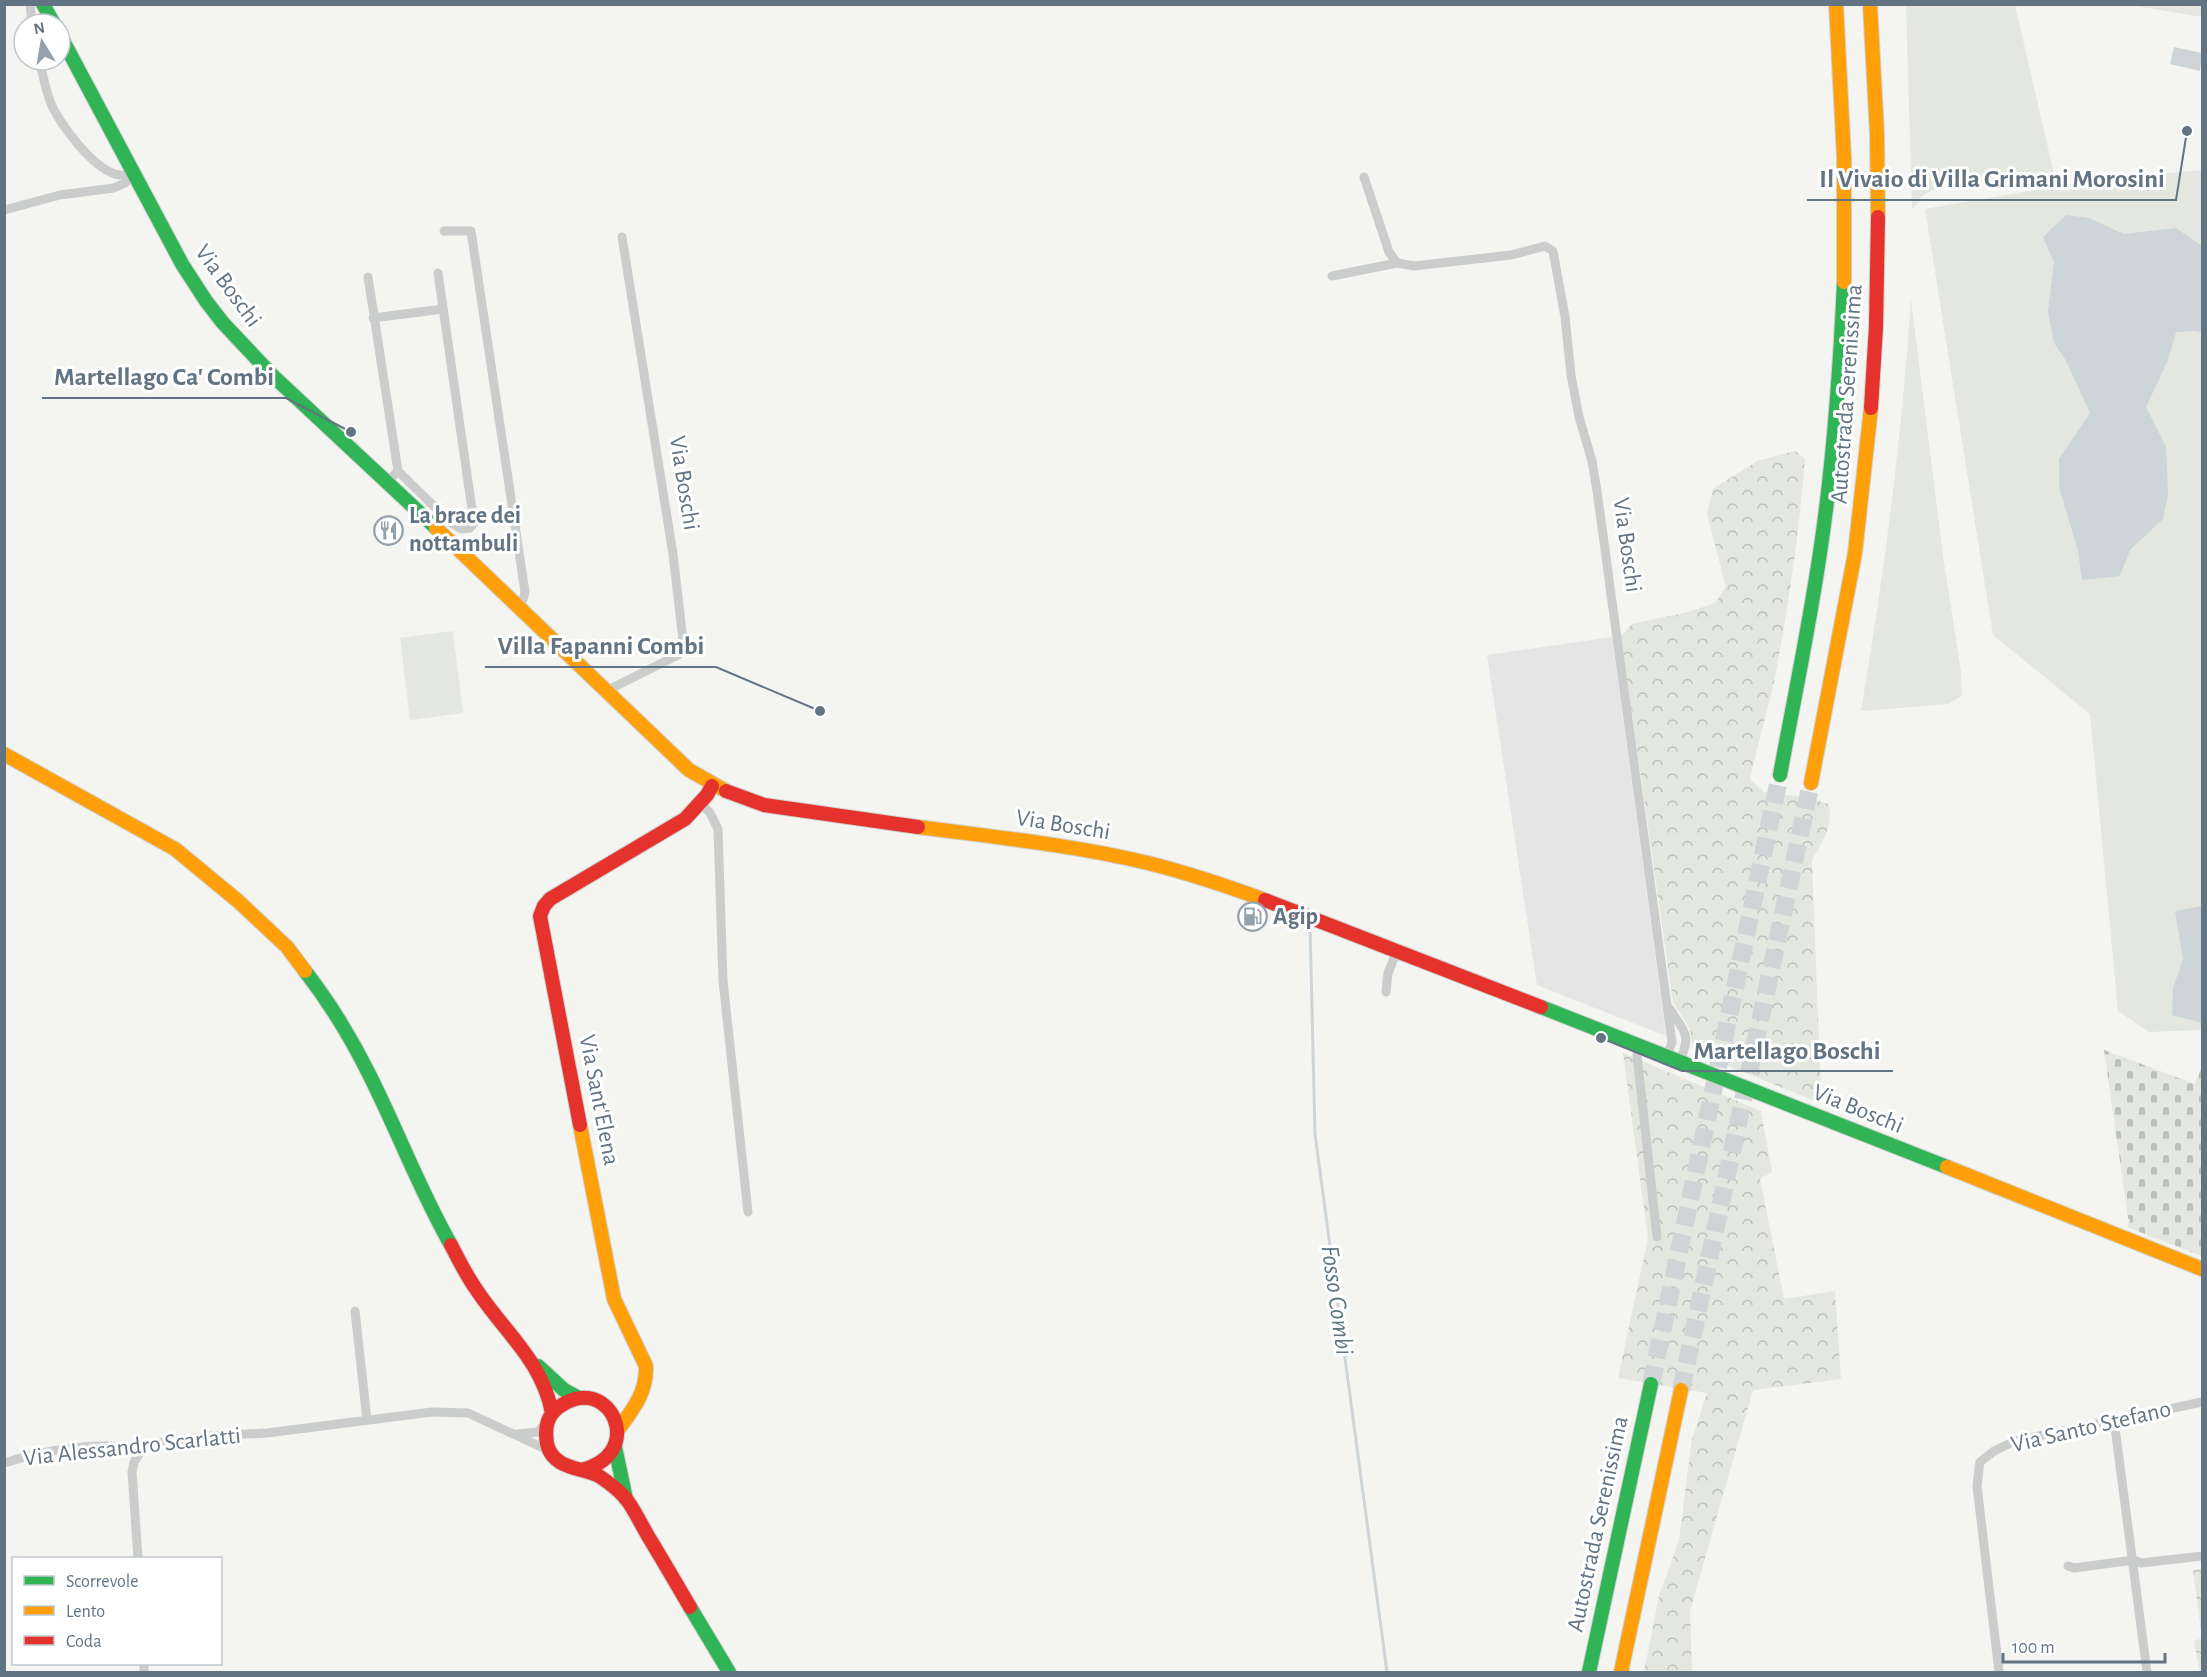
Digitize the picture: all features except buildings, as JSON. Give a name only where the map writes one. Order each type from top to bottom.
[{"type":"main road","name":"Autostrada Serenissima","points":[[1780,775],[1809,622],[1825,515],[1838,402],[1844,310],[1846,204],[1836,4]]},
{"type":"main road","name":"Autostrada Serenissima","points":[[1811,783],[1860,521],[1872,410],[1878,321],[1879,209],[1878,103],[1870,4]]},
{"type":"main road","name":"Via Boschi","points":[[72,58],[187,272],[223,323],[272,375],[689,770],[712,786],[747,801],[770,806],[1077,849],[1148,863],[1236,889],[1640,1045],[2202,1269]]},
{"type":"main road","points":[[4,754],[175,849],[238,901],[287,947],[326,999],[368,1071],[431,1210],[476,1290],[530,1359],[564,1390],[579,1398]]},
{"type":"main road","points":[[700,802],[712,786]]},
{"type":"main road","name":"Via Sant'Elena","points":[[639,1400],[646,1386],[646,1366],[614,1299],[540,916],[550,898],[686,819],[700,802]]},
{"type":"main road","points":[[530,1359],[550,1398],[546,1441],[550,1451],[561,1463],[605,1480],[626,1499]]},
{"type":"main road","name":"Autostrada Serenissima","points":[[1589,1672],[1651,1384]]},
{"type":"main road","points":[[1621,1672],[1681,1390]]},
{"type":"main road","points":[[549,1418],[562,1403],[579,1398],[621,1408],[639,1400]]},
{"type":"main road","points":[[617,1431],[639,1400]]},
{"type":"main road","points":[[606,1406],[615,1420],[616,1459],[626,1499],[729,1672]]},
{"type":"main road","points":[[581,1470],[602,1464],[615,1447]]},
{"type":"street","points":[[42,72],[50,102],[63,126],[82,149],[107,171],[119,176],[134,174]]},
{"type":"street","points":[[4,210],[60,195],[114,188],[125,183],[134,174]]},
{"type":"street","points":[[1364,177],[1389,252],[1398,263]]},
{"type":"street","points":[[444,231],[471,231],[525,592],[518,607]]},
{"type":"street","name":"Via Boschi","points":[[607,692],[678,655],[684,649],[673,554],[622,237]]},
{"type":"street","name":"Via Boschi","points":[[1332,276],[1398,263],[1414,266],[1511,255],[1545,246],[1553,250],[1565,317],[1571,375],[1597,491],[1667,1004]]},
{"type":"street","points":[[369,277],[398,471],[451,523],[462,529],[470,528],[474,523],[438,273]]},
{"type":"street","points":[[374,318],[443,309]]},
{"type":"street","points":[[387,482],[398,471]]},
{"type":"street","points":[[700,802],[710,813],[718,829],[723,981],[748,1212]]},
{"type":"street","points":[[1386,992],[1388,973],[1396,951]]},
{"type":"street","points":[[1667,1004],[1672,1042],[1667,1056]]},
{"type":"street","points":[[1667,1004],[1685,1031],[1687,1038],[1680,1062]]},
{"type":"street","points":[[1640,1045],[1637,1055],[1657,1237]]},
{"type":"street","points":[[355,1311],[367,1420]]},
{"type":"street","name":"Via Santo Stefano","points":[[1999,1672],[1977,1486],[1980,1462],[1994,1451],[2015,1441],[2202,1402]]},
{"type":"street","name":"Via Alessandro Scarlatti","points":[[4,1463],[29,1455],[74,1448],[126,1446],[141,1451],[163,1442],[208,1436],[267,1433],[432,1412],[468,1413],[550,1451]]},
{"type":"street","points":[[512,1433],[534,1433],[541,1429],[549,1418]]},
{"type":"street","points":[[2114,1420],[2147,1672]]},
{"type":"street","points":[[138,1557],[132,1472],[134,1461],[141,1451]]},
{"type":"street","points":[[2068,1566],[2074,1568],[2134,1560],[2141,1563],[2202,1556]]},
{"type":"shaded area","points":[[2174,47],[2202,53],[2200,71],[2170,64]]},
{"type":"shaded area","points":[[2066,215],[2089,218],[2124,234],[2176,228],[2202,246],[2202,332],[2176,332],[2168,360],[2146,407],[2166,447],[2168,494],[2163,519],[2130,550],[2120,576],[2082,580],[2078,551],[2059,487],[2059,459],[2090,413],[2065,359],[2054,343],[2048,312],[2054,262],[2043,237]]},
{"type":"shaded area","points":[[1612,637],[1666,1036],[1537,985],[1487,655]]},
{"type":"shaded area","points":[[2202,906],[2202,1023],[2172,1015],[2173,988],[2183,959],[2175,911]]},
{"type":"green space","points":[[1906,5],[2015,5],[2054,174],[1940,186],[1922,196],[1912,210]]},
{"type":"green space","points":[[2131,5],[2202,5],[2202,17]]},
{"type":"green space","points":[[2202,170],[2202,1030],[2149,1032],[2118,1011],[2090,714],[1993,635],[1925,209],[2100,179]]},
{"type":"green space","points":[[1911,299],[1943,556],[1961,672],[1962,696],[1948,704],[1861,711],[1891,506],[1903,403]]},
{"type":"green space","points":[[1795,451],[1805,459],[1793,568],[1775,677],[1750,779],[1764,792],[1805,797],[1828,804],[1830,811],[1829,826],[1812,860],[1821,1095],[1818,1102],[1693,1052],[1690,1029],[1673,1002],[1621,636],[1632,624],[1688,612],[1715,603],[1726,587],[1707,514],[1713,489],[1757,461]]},
{"type":"green space","points":[[453,631],[463,713],[410,720],[400,638]]},
{"type":"green space","points":[[2104,1050],[2195,1084],[2202,1066],[2202,1256],[2127,1227],[2130,1220]]},
{"type":"green space","points":[[1623,1053],[1761,1111],[1772,1172],[1760,1179],[1784,1299],[1835,1291],[1841,1379],[1753,1390],[1690,1611],[1692,1672],[1644,1672],[1659,1596],[1679,1540],[1692,1439],[1707,1393],[1618,1378],[1648,1238]]},
{"type":"green space","points":[[2202,1569],[2202,1638],[2193,1570]]},
{"type":"green space","points":[[2202,1638],[2202,1672],[2200,1672],[2194,1641]]},
{"type":"waterway","name":"Fosso Combi","points":[[1310,925],[1315,1134],[1387,1672]]},
{"type":"tunnel","points":[[1651,1384],[1780,775]]},
{"type":"tunnel","points":[[1681,1390],[1811,783]]},
{"type":"traffic: fast","points":[[43,4],[47,12]]},
{"type":"traffic: fast","points":[[72,58],[182,264],[223,323],[272,375],[436,528]]},
{"type":"traffic: fast","points":[[1780,775],[1812,604],[1826,513],[1836,414],[1844,282]]},
{"type":"traffic: fast","points":[[305,971],[331,1007],[361,1059],[451,1245]]},
{"type":"traffic: fast","points":[[1541,1007],[1947,1167]]},
{"type":"traffic: fast","points":[[538,1366],[564,1390],[579,1398]]},
{"type":"traffic: fast","points":[[1589,1672],[1651,1384]]},
{"type":"traffic: fast","points":[[615,1447],[626,1499]]},
{"type":"traffic: fast","points":[[690,1607],[729,1672]]},
{"type":"traffic: slow","points":[[1836,4],[1844,158],[1844,282]]},
{"type":"traffic: slow","points":[[1870,4],[1877,134],[1878,217]]},
{"type":"traffic: slow","points":[[1811,783],[1855,553],[1871,408]]},
{"type":"traffic: slow","points":[[436,528],[689,770],[726,791]]},
{"type":"traffic: slow","points":[[4,754],[175,849],[238,901],[287,947],[305,971]]},
{"type":"traffic: slow","points":[[918,827],[1033,842],[1120,857],[1193,875],[1265,900]]},
{"type":"traffic: slow","points":[[580,1125],[614,1299],[646,1366],[646,1376],[641,1393],[617,1431]]},
{"type":"traffic: slow","points":[[1947,1167],[2202,1269]]},
{"type":"traffic: slow","points":[[1621,1672],[1681,1390]]},
{"type":"traffic: jam","points":[[1871,408],[1876,327],[1878,217]]},
{"type":"traffic: jam","points":[[580,1125],[540,916],[550,899],[685,819],[707,795],[712,786]]},
{"type":"traffic: jam","points":[[726,791],[764,805],[918,827]]},
{"type":"traffic: jam","points":[[1265,900],[1541,1007]]},
{"type":"traffic: jam","points":[[451,1245],[476,1289],[531,1362],[540,1377],[552,1413]]},
{"type":"traffic: jam","points":[[581,1470],[600,1462],[611,1451],[617,1438],[616,1425],[611,1413],[602,1403],[590,1398],[571,1400],[552,1413],[546,1430],[550,1452],[561,1463],[576,1469],[599,1476],[624,1497],[690,1607]]},
{"type":"place","name":"Il Vivaio di Villa Grimani Morosini","points":[[2187,131]]},
{"type":"place","name":"Martellago Ca' Combi","points":[[351,432]]},
{"type":"place","name":"La brace dei nottambuli","points":[[388,530]]},
{"type":"place","name":"Villa Fapanni Combi","points":[[820,711]]},
{"type":"place","name":"Agip","points":[[1252,917]]},
{"type":"place","name":"Martellago Boschi","points":[[1601,1038]]}]
